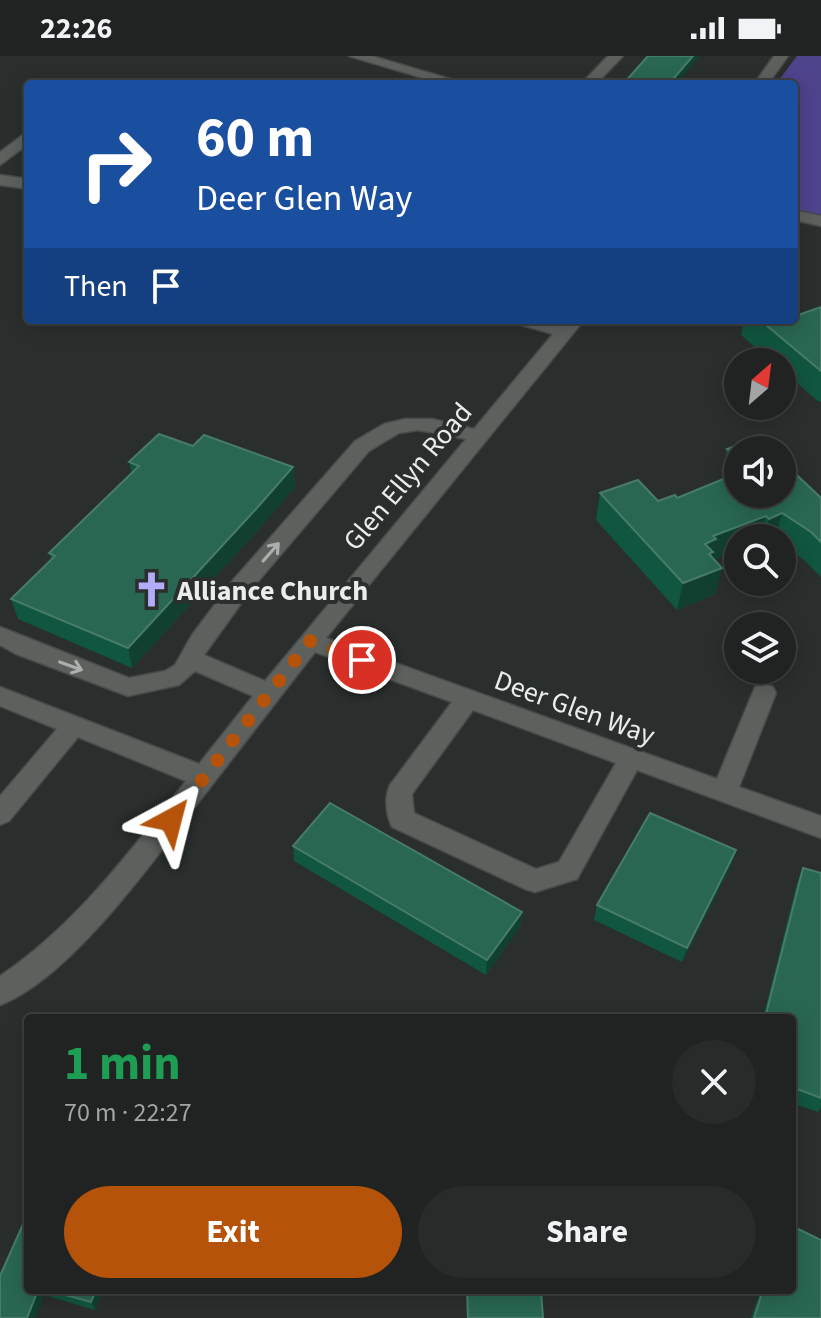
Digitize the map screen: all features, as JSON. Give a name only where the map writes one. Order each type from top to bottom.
[{"type":"street","points":[[356,56],[445,80]]},
{"type":"street","points":[[592,80],[616,56]]},
{"type":"street","points":[[764,80],[781,56]]},
{"type":"street","points":[[0,160],[24,139]]},
{"type":"street","points":[[0,180],[24,183]]},
{"type":"street","points":[[798,216],[821,221]]},
{"type":"street","name":"Glen Ellyn Road","points":[[0,992],[28,974],[97,911],[310,641],[570,326]]},
{"type":"street","points":[[0,635],[24,648],[128,687],[171,679],[192,660],[200,641],[242,585],[362,446],[381,430],[401,424],[424,424],[479,436]]},
{"type":"street","name":"Deer Glen Way","points":[[310,641],[821,827]]},
{"type":"street","points":[[192,660],[269,693]]},
{"type":"street","points":[[724,792],[764,693]]},
{"type":"street","points":[[0,696],[204,777]]},
{"type":"street","points":[[467,700],[399,792],[401,819],[535,881],[568,871],[631,759]]},
{"type":"street","points":[[0,814],[74,725]]},
{"type":"shaded area","points":[[797,56],[821,56],[821,215],[798,210],[798,80],[779,80]]},
{"type":"building","points":[[648,56],[693,56],[672,80],[627,80]]},
{"type":"building","points":[[821,307],[821,371],[765,324],[798,324],[798,315]]},
{"type":"building","points":[[159,434],[193,446],[204,435],[293,467],[128,648],[11,599],[55,556],[49,553],[139,466],[129,462]]},
{"type":"building","points":[[796,474],[821,498],[821,542],[782,513],[745,524],[724,524],[724,532],[713,536],[716,539],[705,544],[713,552],[709,554],[722,568],[683,583],[600,493],[638,480],[658,501],[675,495],[677,498],[724,479],[724,508],[796,508]]},
{"type":"building","points":[[330,803],[522,912],[487,960],[293,846]]},
{"type":"building","points":[[650,813],[736,850],[687,948],[597,905]]},
{"type":"building","points":[[803,868],[821,873],[821,1098],[796,1089],[796,1014],[766,1014]]},
{"type":"building","points":[[24,1222],[24,1294],[36,1294],[27,1318],[0,1318],[0,1276]]},
{"type":"building","points":[[796,1228],[821,1240],[821,1318],[754,1318],[762,1294],[796,1294]]},
{"type":"building","points":[[62,1294],[94,1294],[91,1302]]},
{"type":"building","points":[[467,1294],[541,1294],[543,1318],[468,1318]]},
{"type":"place","name":"Alliance Church","points":[[151,590]]},
{"type":"route","points":[[171,820],[310,641],[362,660]]}]
